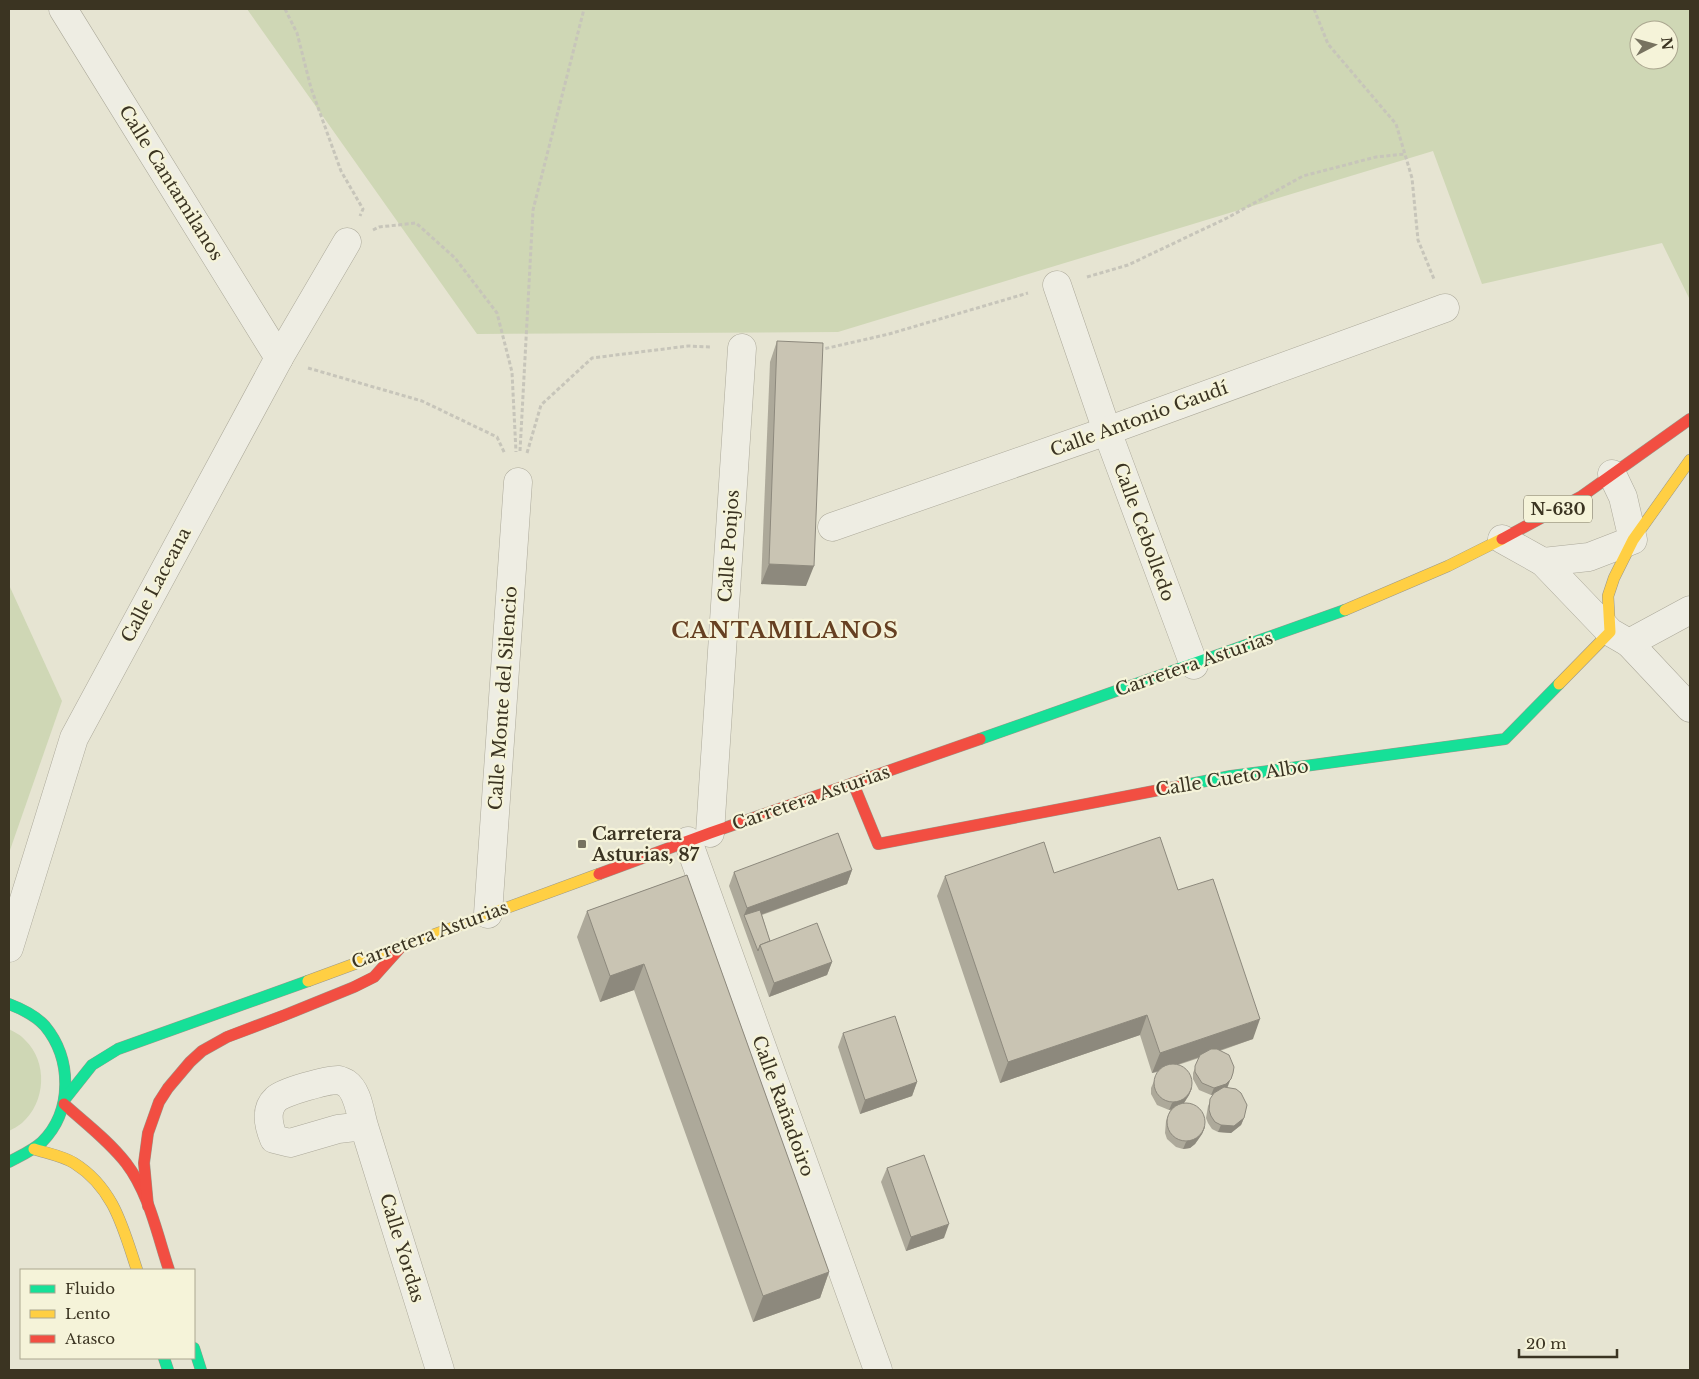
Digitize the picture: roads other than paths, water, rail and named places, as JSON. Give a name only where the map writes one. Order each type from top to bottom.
[{"type":"main road","points":[[1612,474],[1690,419]]},
{"type":"main road","points":[[1620,637],[1608,596],[1614,578],[1632,540],[1690,460]]},
{"type":"main road","name":"N-630","points":[[1502,539],[1582,496],[1612,474]]},
{"type":"main road","name":"Carretera Asturias","points":[[65,1102],[92,1064],[118,1049],[699,837],[1330,617],[1448,566],[1502,539]]},
{"type":"main road","name":"Calle Cueto Albo","points":[[853,783],[878,844],[1231,776],[1505,738],[1620,637]]},
{"type":"main road","points":[[148,1206],[144,1172],[145,1148],[151,1121],[164,1093],[189,1062],[217,1041],[374,978],[403,944]]},
{"type":"main road","points":[[9,1004],[34,1016],[50,1032],[68,1043]]},
{"type":"main road","points":[[9,1162],[34,1149],[47,1136],[58,1121],[65,1102],[66,1076],[63,1061],[50,1032]]},
{"type":"main road","name":"Carretera Asturias","points":[[101,1048],[118,1049]]},
{"type":"main road","points":[[65,1102],[111,1147],[132,1171],[148,1206],[169,1269]]},
{"type":"main road","points":[[34,1149],[73,1162],[98,1182],[119,1215],[137,1269]]},
{"type":"main road","points":[[195,1351],[201,1370]]},
{"type":"street","name":"Calle Cantamilanos","points":[[63,9],[279,358]]},
{"type":"street","name":"Calle Laceana","points":[[9,948],[74,738],[279,358],[347,242]]},
{"type":"street","name":"Calle Cebolledo","points":[[1057,285],[1107,431],[1194,665]]},
{"type":"street","name":"Calle Antonio Gaudí","points":[[832,527],[1107,431],[1445,308]]},
{"type":"street","name":"Calle Ponjos","points":[[699,837],[742,348]]},
{"type":"street","points":[[1543,562],[1589,557],[1632,540],[1623,497],[1612,474]]},
{"type":"street","name":"Calle Monte del Silencio","points":[[488,914],[518,482]]},
{"type":"street","points":[[1502,539],[1543,562],[1690,708]]},
{"type":"street","name":"Calle Cueto Albo","points":[[1620,637],[1690,610]]},
{"type":"street","name":"Calle Rañadoiro","points":[[699,837],[872,1368]]},
{"type":"street","name":"Calle Yordas","points":[[364,1126],[440,1370]]},
{"type":"place","name":"Carretera Asturias, 87","points":[[582,844]]},
{"type":"district","name":"CANTAMILANOS","points":[[785,630]]}]
